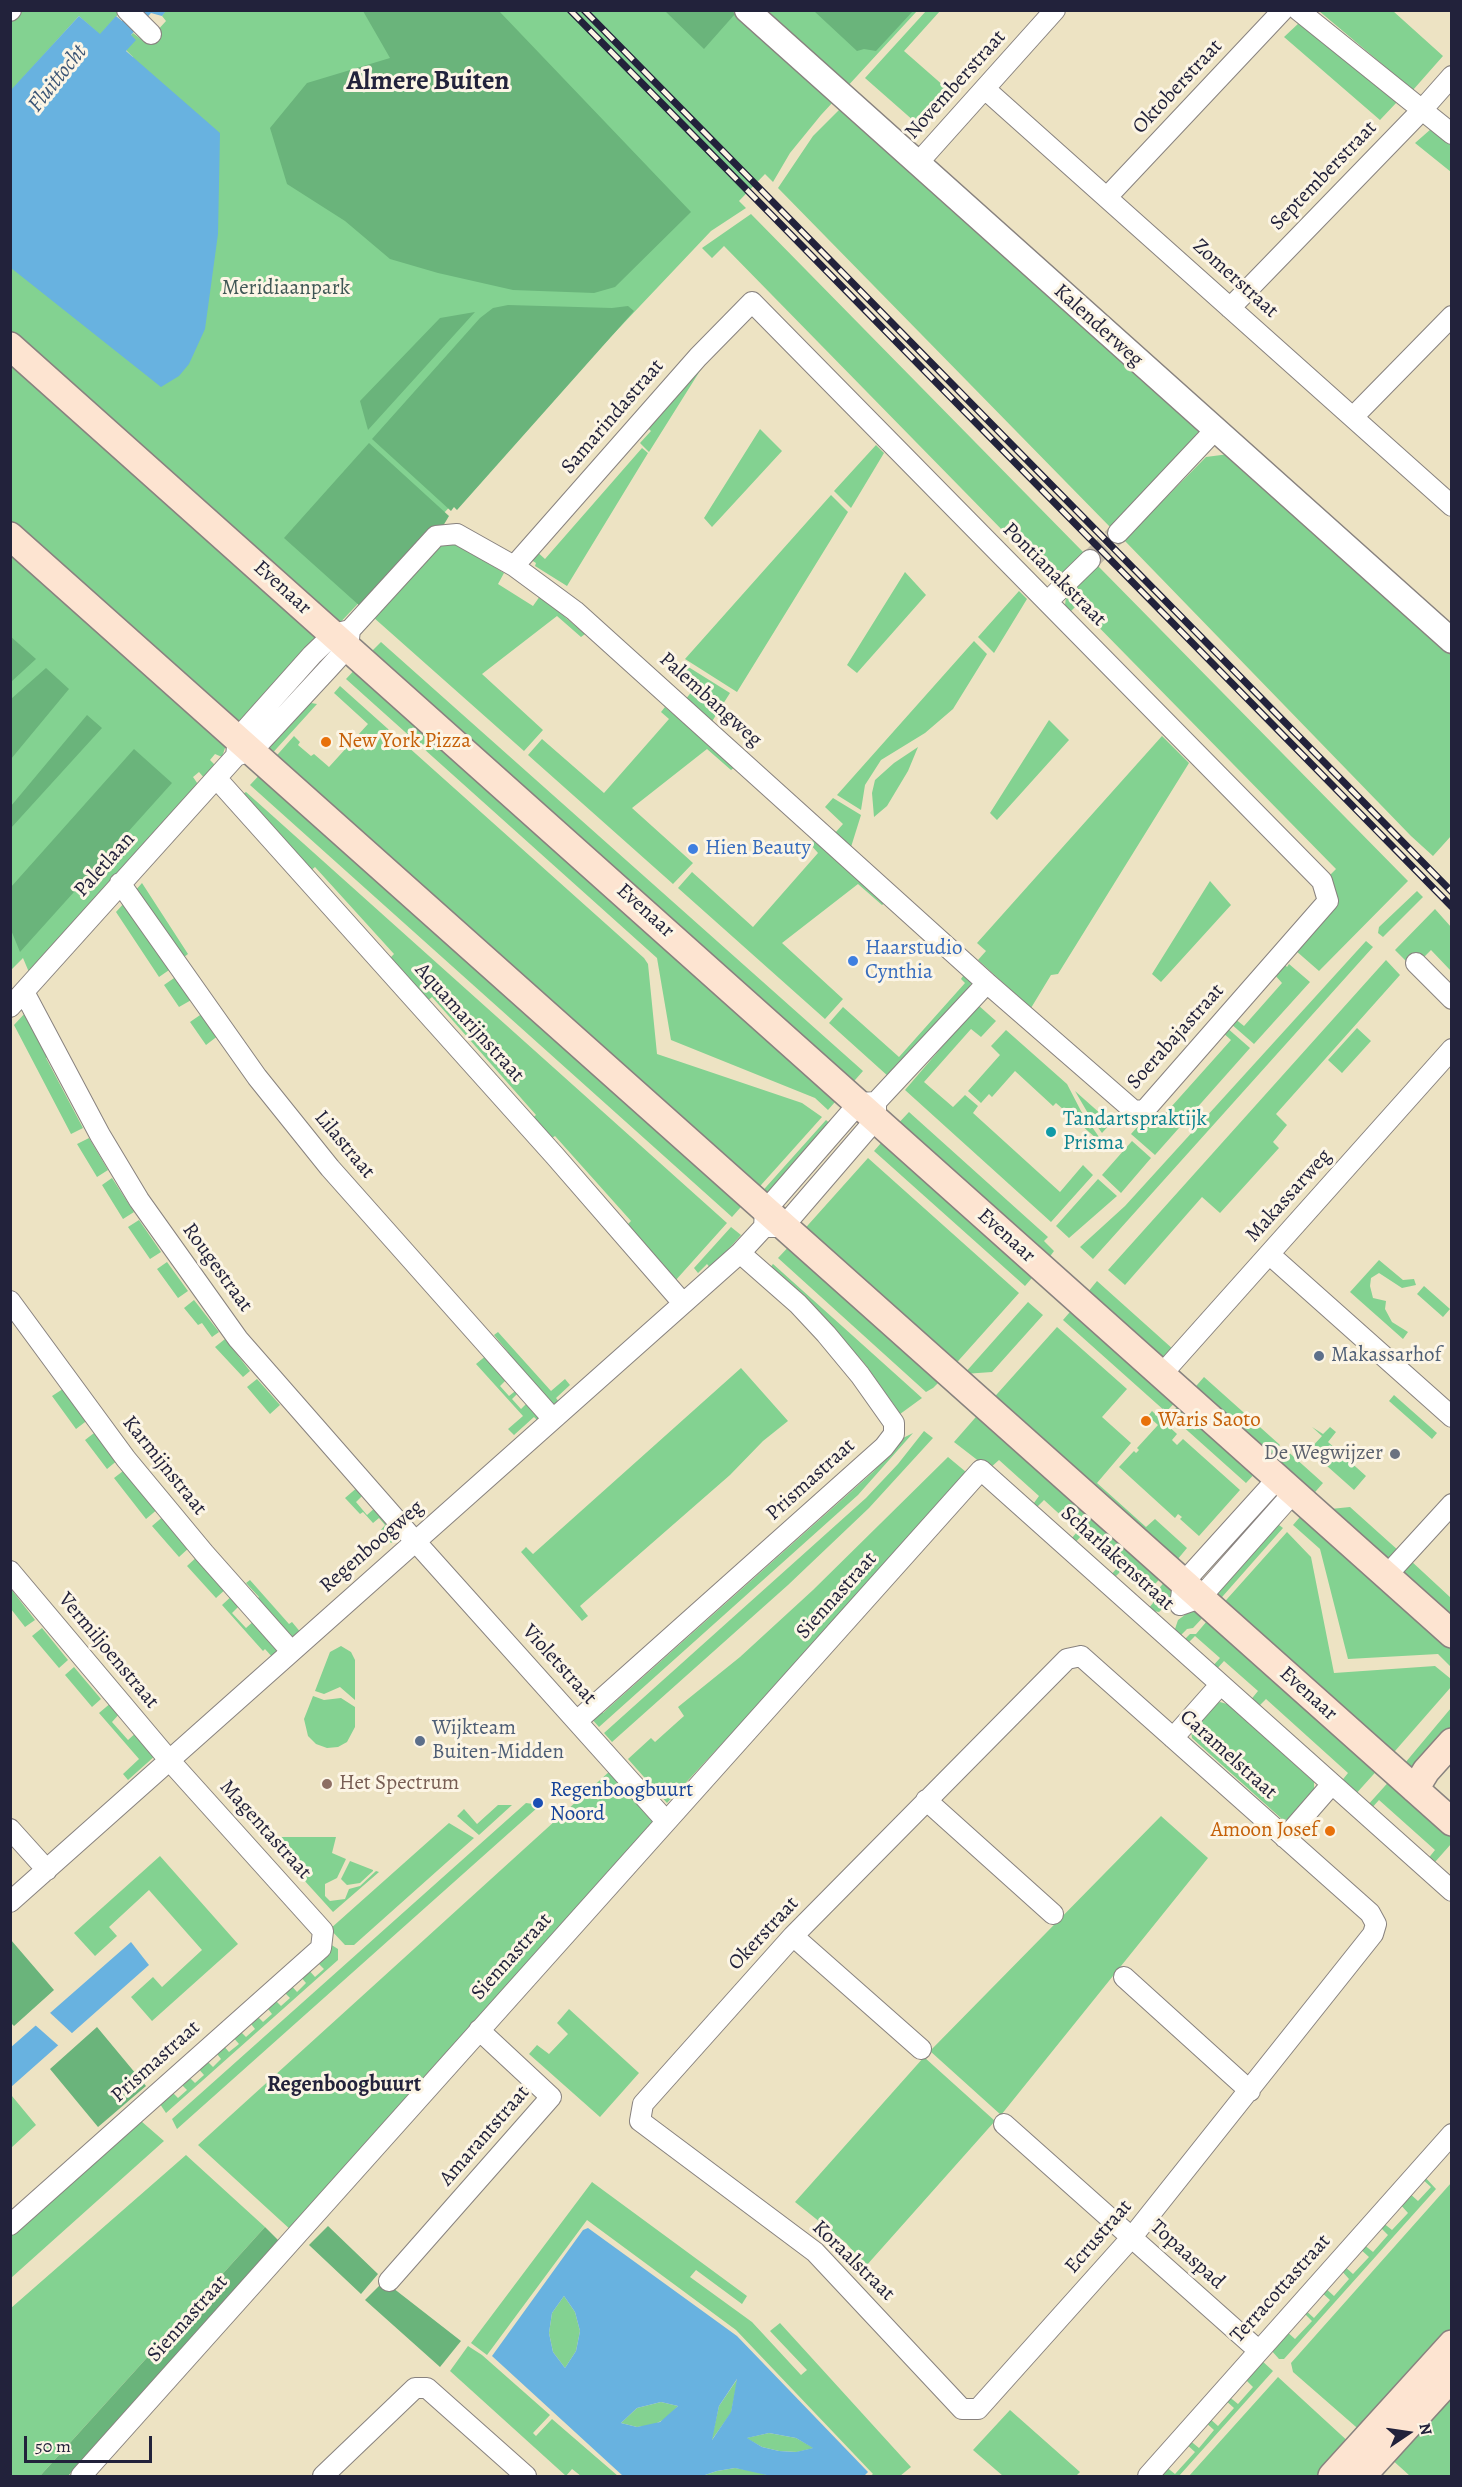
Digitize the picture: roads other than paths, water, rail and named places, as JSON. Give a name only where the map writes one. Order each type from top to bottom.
[{"type":"main road","name":"Evenaar","points":[[10,346],[344,637],[1452,1634]]},
{"type":"main road","name":"Evenaar","points":[[10,536],[242,748],[1188,1595],[1416,1789],[1448,1813]]},
{"type":"main road","points":[[1416,1789],[1426,1771],[1452,1743]]},
{"type":"main road","points":[[1352,2471],[1385,2435],[1452,2344]]},
{"type":"main road","points":[[1385,2435],[1452,2377]]},
{"type":"street","points":[[127,10],[151,34]]},
{"type":"street","name":"Kalenderweg","points":[[747,10],[1452,641]]},
{"type":"street","name":"Novemberstraat","points":[[917,164],[1055,10]]},
{"type":"street","name":"Oktoberstraat","points":[[1108,196],[1283,10]]},
{"type":"street","points":[[1298,10],[1452,134]]},
{"type":"street","name":"Septemberstraat","points":[[1230,308],[1421,111],[1452,76]]},
{"type":"street","name":"Zomerstraat","points":[[985,89],[1108,196],[1452,506]]},
{"type":"street","name":"Samarindastraat","points":[[514,566],[699,357],[752,302]]},
{"type":"street","name":"Pontianakstraat","points":[[752,302],[880,435],[1048,601],[1322,881]]},
{"type":"street","points":[[1353,417],[1452,316]]},
{"type":"street","points":[[1118,533],[1215,430]]},
{"type":"street","name":"Palembangweg","points":[[344,637],[436,536],[457,534],[514,566],[575,611],[1029,1019]]},
{"type":"street","points":[[1048,601],[1090,560]]},
{"type":"street","name":"Paletlaan","points":[[17,1000],[344,637]]},
{"type":"street","name":"Aquamarijnstraat","points":[[217,779],[555,1156],[682,1302]]},
{"type":"street","name":"Soerabajastraat","points":[[1029,1019],[1133,1110],[1144,1111],[1328,901],[1322,881]]},
{"type":"street","name":"Lilastraat","points":[[120,884],[257,1077],[330,1168],[553,1419]]},
{"type":"street","points":[[1416,963],[1452,999]]},
{"type":"street","name":"Regenboogweg","points":[[10,1902],[682,1302],[740,1253],[771,1222],[870,1108],[987,983]]},
{"type":"street","name":"Rougestraat","points":[[17,1000],[139,1200],[182,1263],[238,1339],[415,1541]]},
{"type":"street","name":"Makassarweg","points":[[1162,1374],[1452,1049]]},
{"type":"street","name":"Prismastraat","points":[[577,1721],[885,1447],[894,1434],[894,1424],[860,1375],[826,1334],[798,1304],[740,1253]]},
{"type":"street","points":[[1269,1254],[1452,1417]]},
{"type":"street","name":"Karmijnstraat","points":[[10,1301],[126,1459],[291,1652]]},
{"type":"street","name":"Scharlakenstraat","points":[[981,1470],[1452,1891]]},
{"type":"street","name":"Siennastraat","points":[[81,2476],[981,1470]]},
{"type":"street","points":[[1160,1629],[1286,1485]]},
{"type":"street","points":[[1387,1575],[1452,1504]]},
{"type":"street","name":"Violetstraat","points":[[415,1541],[666,1821]]},
{"type":"street","name":"Vermiljoenstraat","points":[[10,1571],[170,1761]]},
{"type":"street","name":"Caramelstraat","points":[[1081,1656],[1370,1913]]},
{"type":"street","name":"Okerstraat","points":[[643,2104],[793,1936],[1067,1659],[1081,1656]]},
{"type":"street","points":[[1173,1738],[1220,1685]]},
{"type":"street","name":"Magentastraat","points":[[170,1761],[323,1931]]},
{"type":"street","points":[[1285,1838],[1332,1784]]},
{"type":"street","points":[[926,1800],[1053,1914]]},
{"type":"street","points":[[10,1829],[47,1870]]},
{"type":"street","name":"Ecrustraat","points":[[978,2409],[1132,2237],[1250,2091],[1373,1934],[1376,1923],[1370,1913]]},
{"type":"street","name":"Prismastraat","points":[[10,2225],[321,1948],[323,1931]]},
{"type":"street","points":[[793,1936],[921,2049]]},
{"type":"street","points":[[1124,1977],[1250,2091]]},
{"type":"street","name":"Amarantstraat","points":[[389,2281],[551,2097],[479,2030]]},
{"type":"street","name":"Koraalstraat","points":[[643,2104],[640,2121],[815,2252],[962,2409],[978,2409]]},
{"type":"street","name":"Topaaspad","points":[[1005,2124],[1258,2350]]},
{"type":"street","name":"Terracottastraat","points":[[1148,2476],[1452,2134]]},
{"type":"street","points":[[323,2476],[415,2388],[427,2388],[526,2476]]},
{"type":"water","name":"Fluittocht","points":[[131,11],[166,11],[162,16],[151,13],[131,35],[136,40],[126,51],[220,133],[218,234],[205,329],[189,364],[179,376],[161,387],[11,268],[10,91],[79,16],[100,34],[116,16],[122,21]]},
{"type":"water","points":[[131,1942],[149,1965],[11,2087],[10,2048]]},
{"type":"water","points":[[588,2228],[737,2336],[868,2472],[864,2476],[771,2476],[735,2468],[702,2476],[623,2476],[492,2356],[583,2230]],"holes":[[[564,2296],[575,2312],[580,2331],[576,2351],[565,2368],[553,2352],[549,2333],[552,2313]],[[737,2379],[731,2412],[712,2440],[719,2406]],[[661,2402],[678,2406],[660,2422],[637,2427],[621,2423],[637,2408]],[[769,2433],[796,2438],[813,2448],[796,2452],[779,2451],[762,2447],[747,2438]]]},
{"type":"tunnel","points":[[1090,560],[1118,533]]},
{"type":"railway","points":[[570,10],[1452,907]]},
{"type":"railway","points":[[584,10],[1452,892]]},
{"type":"place","name":"New York Pizza","points":[[326,742]]},
{"type":"place","name":"Hien Beauty","points":[[693,849]]},
{"type":"place","name":"Haarstudio Cynthia","points":[[853,961]]},
{"type":"place","name":"Tandartspraktijk Prisma","points":[[1051,1132]]},
{"type":"place","name":"Makassarhof","points":[[1319,1356]]},
{"type":"place","name":"Waris Saoto","points":[[1146,1421]]},
{"type":"place","name":"De Wegwijzer","points":[[1395,1454]]},
{"type":"place","name":"Wijkteam Buiten-Midden","points":[[420,1741]]},
{"type":"place","name":"Het Spectrum","points":[[327,1784]]},
{"type":"place","name":"Regenboogbuurt Noord","points":[[538,1803]]},
{"type":"place","name":"Amoon Josef","points":[[1330,1831]]},
{"type":"district","name":"Almere Buiten","points":[[428,82]]},
{"type":"district","name":"Regenboogbuurt","points":[[344,2086]]},
{"type":"park label","name":"Meridiaanpark","points":[[286,289]]}]
